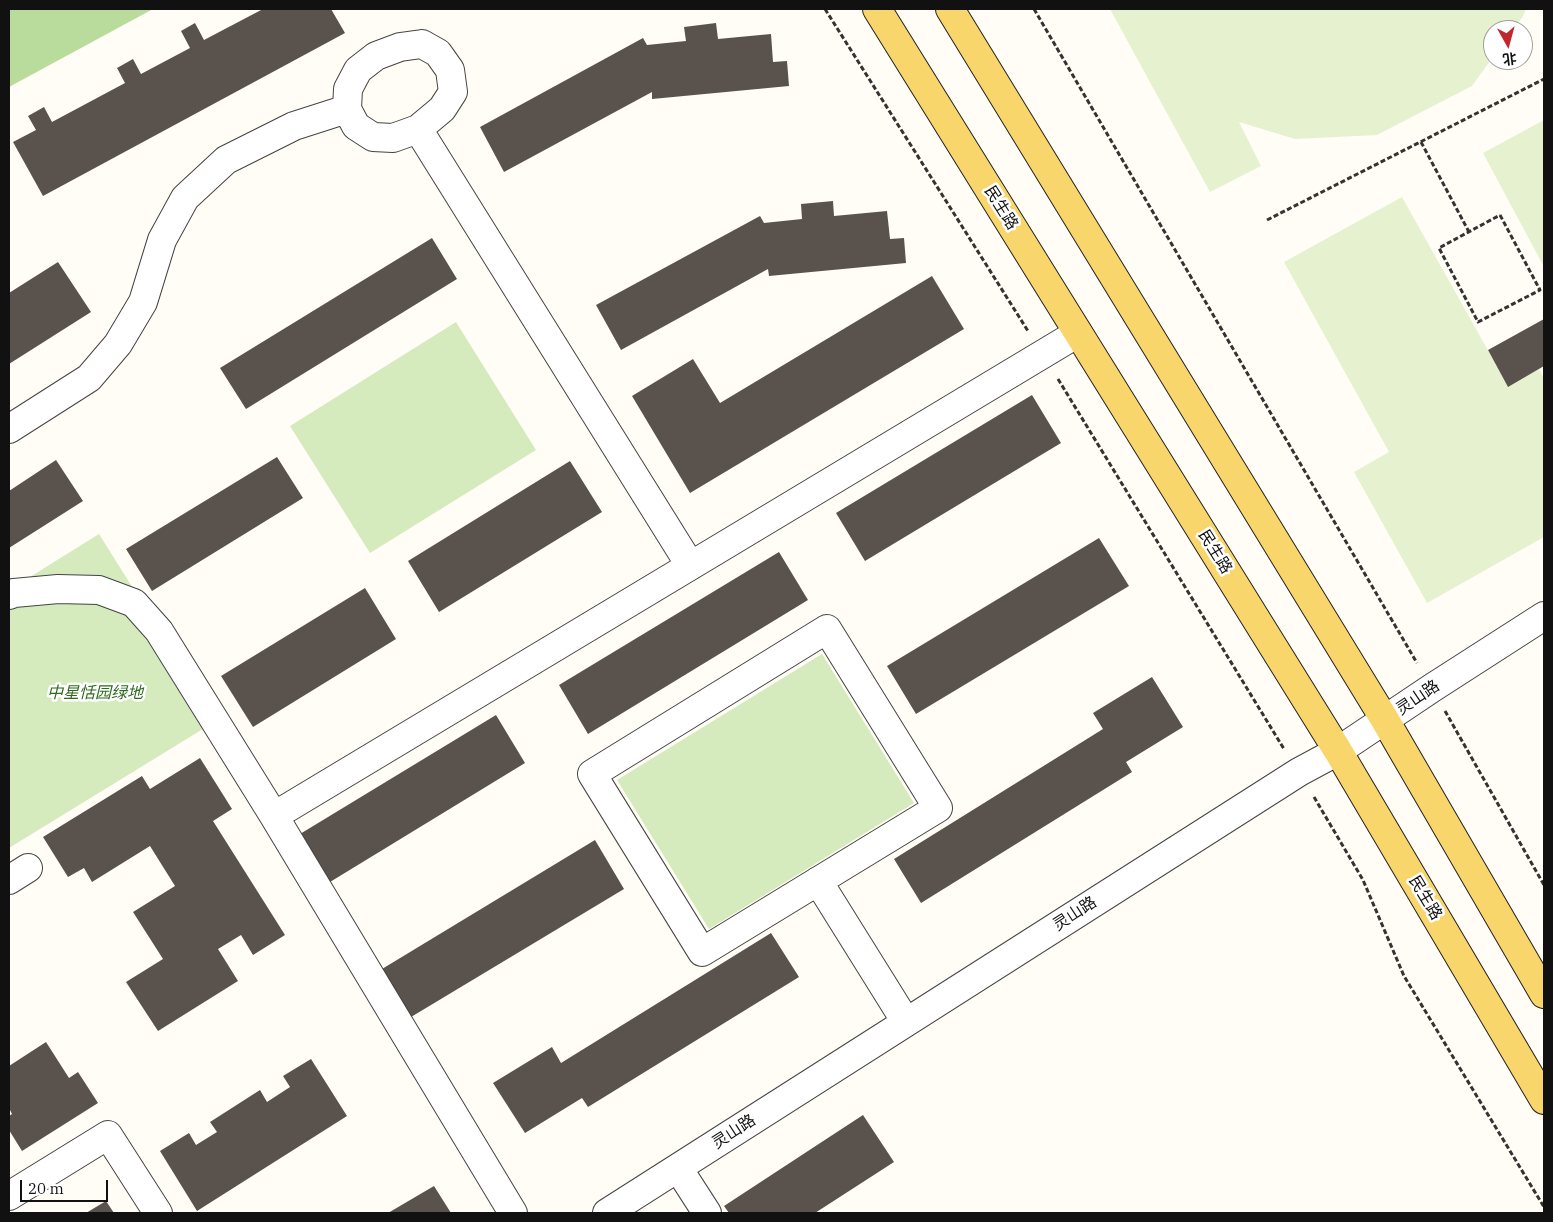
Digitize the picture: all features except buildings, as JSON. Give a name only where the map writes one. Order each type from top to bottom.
[{"type":"main road","name":"民生路","points":[[877,9],[1338,751],[1544,1100]]},
{"type":"main road","points":[[950,9],[1385,720],[1544,994]]},
{"type":"street","points":[[422,44],[438,53],[450,70],[452,92],[442,110],[418,129],[393,138],[373,136],[356,126],[346,109],[348,89],[358,70],[376,56],[400,47],[422,44]]},
{"type":"street","points":[[9,429],[89,378],[118,344],[143,302],[162,240],[185,198],[226,160],[294,126],[346,109]]},
{"type":"street","points":[[418,129],[690,565]]},
{"type":"street","points":[[274,816],[1078,333]]},
{"type":"street","points":[[9,595],[58,589],[100,590],[134,603],[159,631],[274,816],[514,1213]]},
{"type":"street","name":"灵山路","points":[[607,1213],[1299,772],[1338,751],[1544,616]]},
{"type":"street","points":[[827,629],[938,808],[818,881],[702,952],[592,774],[827,629]]},
{"type":"street","points":[[818,881],[906,1022]]},
{"type":"street","points":[[9,1196],[108,1135],[158,1213]]},
{"type":"street","points":[[678,1168],[707,1213]]},
{"type":"path","points":[[825,9],[1043,354],[1299,772],[1363,880],[1404,976],[1544,1207]]},
{"type":"path","points":[[1034,9],[1432,688],[1544,885]]},
{"type":"path","points":[[1267,220],[1544,79]]},
{"type":"path","points":[[1421,142],[1469,232]]},
{"type":"path","points":[[1500,215],[1540,290],[1478,322],[1438,248],[1469,232],[1500,215]]},
{"type":"green space","points":[[9,9],[153,9],[9,87]]},
{"type":"green space","points":[[1110,9],[1526,9],[1520,20],[1483,20],[1484,70],[1472,86],[1377,135],[1295,139],[1239,122],[1261,166],[1210,192]]},
{"type":"green space","points":[[1544,120],[1544,267],[1483,153]]},
{"type":"green space","points":[[1402,197],[1508,386],[1539,369],[1544,378],[1544,537],[1427,603],[1354,472],[1389,452],[1284,262]]},
{"type":"green space","points":[[456,322],[536,450],[370,553],[290,426]]},
{"type":"green space","name":"中星恬园绿地","points":[[99,534],[216,721],[9,848],[9,590]]},
{"type":"green space","points":[[822,654],[914,803],[709,929],[617,780]]}]
